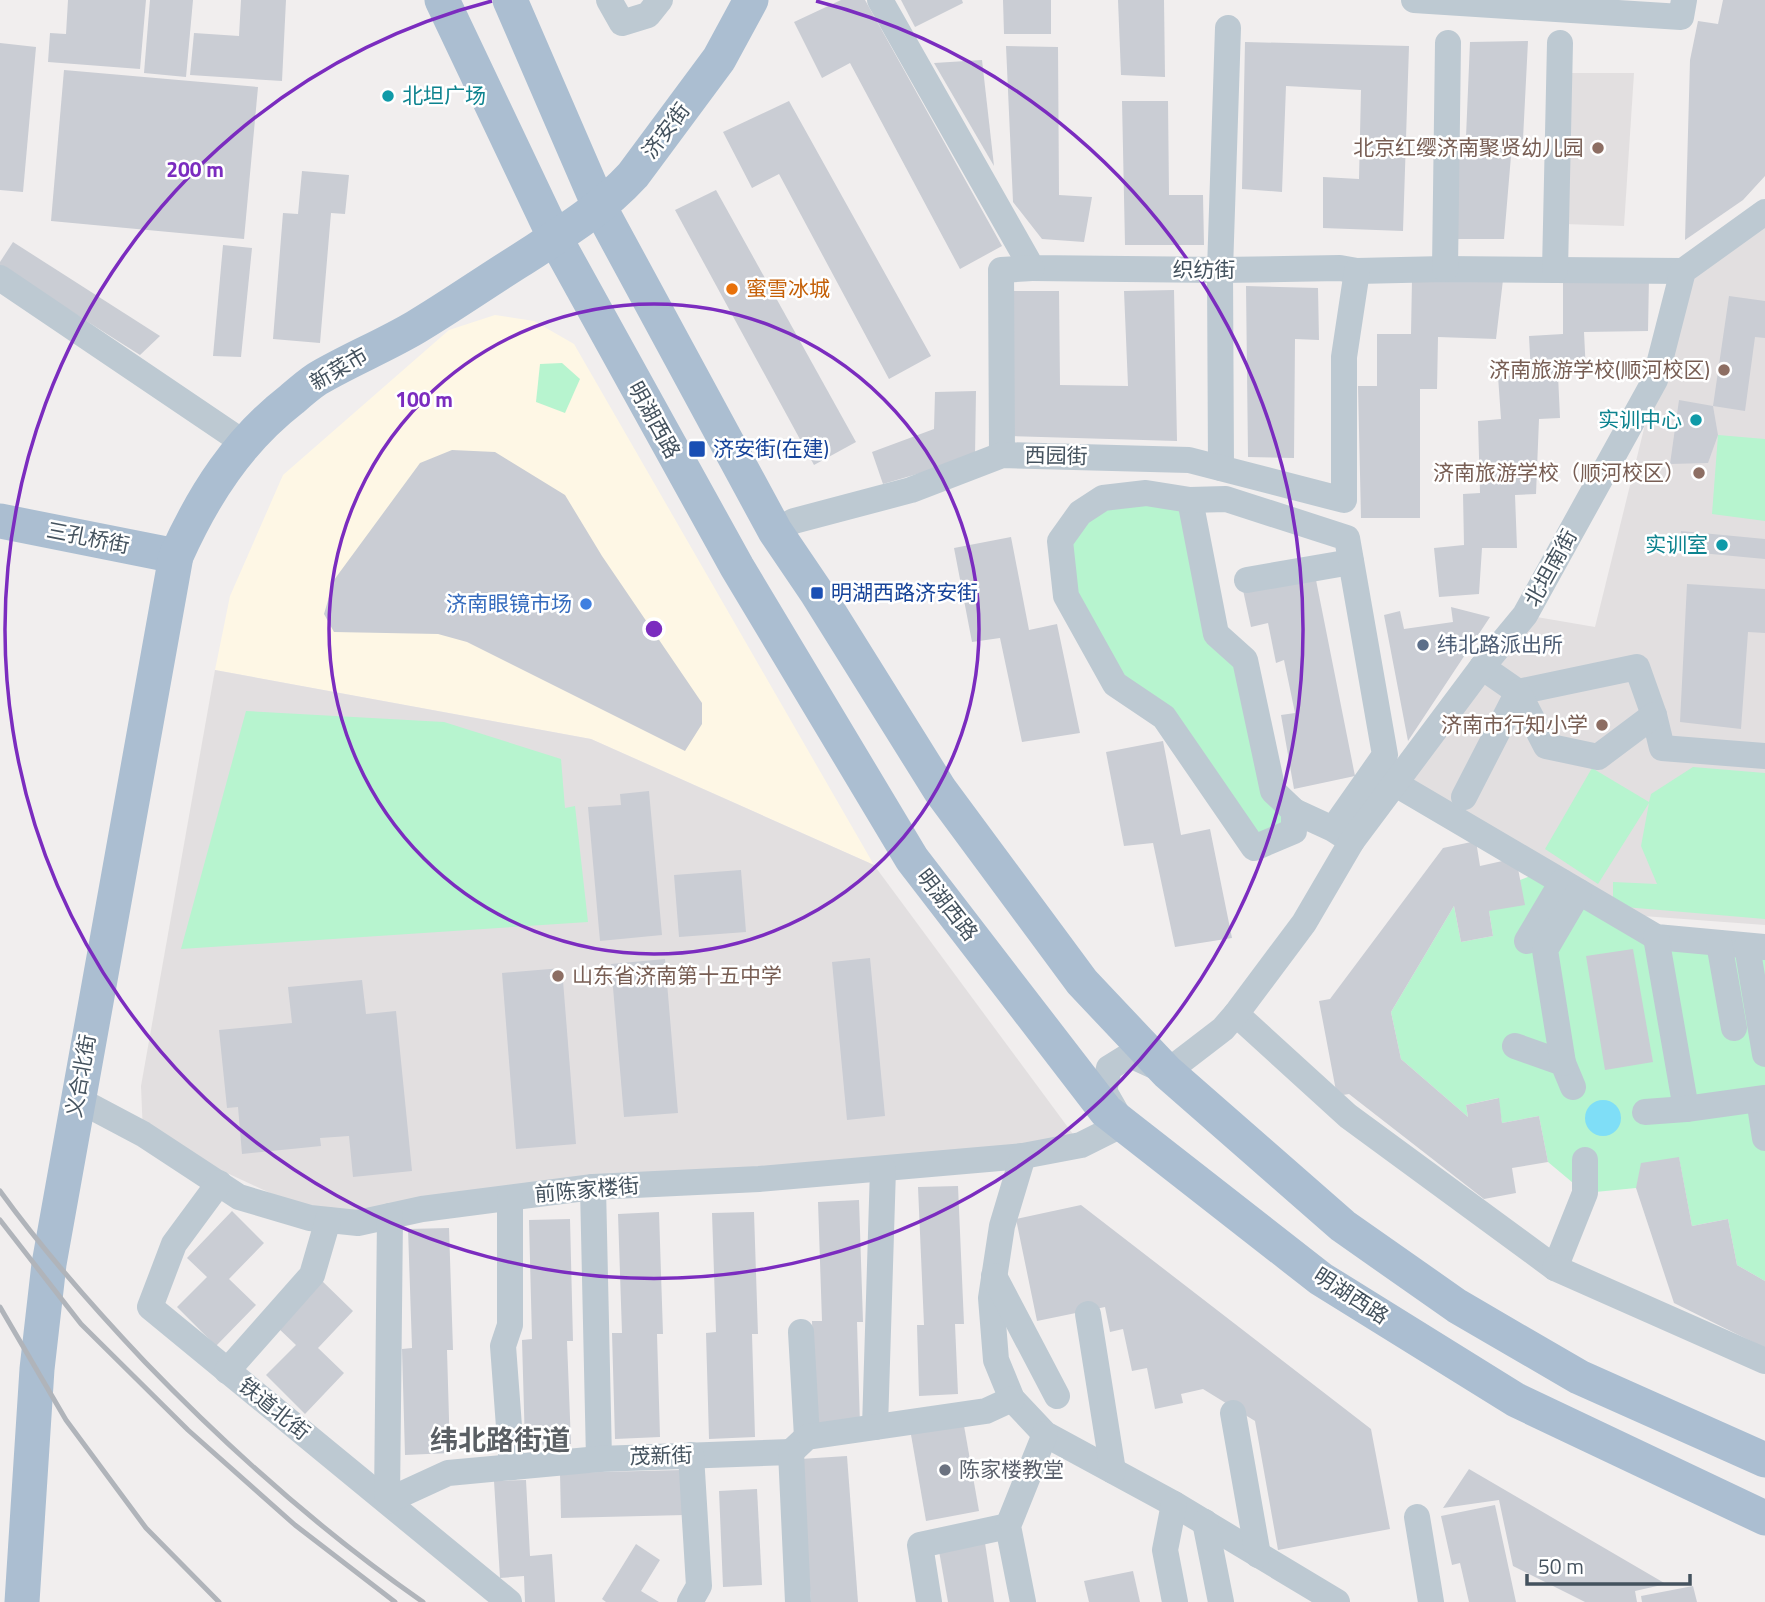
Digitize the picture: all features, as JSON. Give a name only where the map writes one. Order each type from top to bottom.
[{"type":"main road","name":"明湖西路","points":[[442,0],[555,238],[701,506],[912,859],[1106,1111],[1321,1279],[1505,1393],[1765,1518]]},
{"type":"main road","points":[[510,0],[600,208],[775,531],[817,593],[940,790],[1082,982],[1167,1072],[1343,1226],[1457,1306],[1579,1377],[1765,1460]]},
{"type":"main road","name":"济安街","points":[[555,238],[600,208],[633,175],[719,59],[751,0]]},
{"type":"main road","name":"新菜市","points":[[176,555],[195,513],[219,475],[244,443],[275,412],[315,380],[414,328],[555,238]]},
{"type":"main road","name":"三孔桥街","points":[[0,521],[176,555]]},
{"type":"main road","name":"义合北街","points":[[22,1602],[37,1369],[49,1264],[176,555]]},
{"type":"street","points":[[609,0],[622,23],[648,15],[660,0]]},
{"type":"street","points":[[880,0],[1032,268]]},
{"type":"street","points":[[1414,0],[1681,17],[1684,0]]},
{"type":"street","points":[[1221,468],[1220,270],[1228,28]]},
{"type":"street","points":[[1445,269],[1448,43]]},
{"type":"street","points":[[1555,270],[1560,43]]},
{"type":"street","points":[[1683,271],[1765,212]]},
{"type":"street","name":"织纺街","points":[[1002,455],[1001,270],[1340,268],[1357,271],[1683,271]]},
{"type":"street","name":"西园街","points":[[775,531],[794,521],[911,490],[1002,455],[1189,460],[1345,500],[1344,357],[1357,271]]},
{"type":"street","name":"北坦南街","points":[[1167,1072],[1223,1029],[1236,1014],[1304,923],[1343,835],[1394,782],[1525,615],[1655,380],[1683,271]]},
{"type":"street","points":[[0,278],[244,443]]},
{"type":"street","points":[[1189,500],[1216,635],[1245,660],[1273,791],[1294,811],[1294,831],[1254,848],[1164,717],[1115,684],[1066,596],[1059,541],[1080,513],[1103,498],[1146,493],[1189,500],[1226,499],[1347,538],[1385,754],[1343,835],[1294,811],[1256,798],[1248,748]]},
{"type":"street","points":[[1247,580],[1351,562]]},
{"type":"street","points":[[1482,667],[1518,692],[1546,746],[1598,757],[1654,715]]},
{"type":"street","points":[[1518,692],[1637,667],[1662,748],[1765,755]]},
{"type":"street","points":[[1464,797],[1518,692]]},
{"type":"street","points":[[1394,782],[1656,937],[1756,946],[1765,1054]]},
{"type":"street","points":[[1527,941],[1571,887]]},
{"type":"street","points":[[1571,887],[1545,950],[1563,1063],[1573,1087]]},
{"type":"street","points":[[1656,937],[1685,1109]]},
{"type":"street","points":[[1719,943],[1734,1028]]},
{"type":"street","points":[[1236,1014],[1349,1116],[1555,1269],[1765,1361]]},
{"type":"street","points":[[1515,1046],[1563,1063]]},
{"type":"street","points":[[1123,1124],[1104,1091],[1109,1068],[1130,1055],[1167,1072]]},
{"type":"street","points":[[1645,1112],[1762,1098],[1765,1138]]},
{"type":"street","name":"前陈家楼街","points":[[77,1099],[143,1134],[239,1196],[310,1218],[358,1223],[422,1209],[593,1188],[759,1179],[1023,1156],[1081,1145],[1123,1124]]},
{"type":"street","points":[[1023,1156],[1002,1226],[991,1298],[996,1360],[1012,1399],[1045,1434],[1174,1504],[1337,1602]]},
{"type":"street","points":[[1555,1269],[1585,1194],[1585,1160]]},
{"type":"street","points":[[876,1427],[883,1169]]},
{"type":"street","name":"铁道北街","points":[[219,1183],[174,1244],[150,1307],[509,1602]]},
{"type":"street","points":[[593,1188],[599,1459]]},
{"type":"street","points":[[509,1198],[510,1325],[503,1346],[512,1467]]},
{"type":"street","points":[[387,1501],[390,1216]]},
{"type":"street","points":[[227,1371],[312,1275],[328,1220]]},
{"type":"street","points":[[994,1276],[1057,1396]]},
{"type":"street","points":[[1088,1314],[1113,1471]]},
{"type":"street","points":[[798,1602],[801,1332]]},
{"type":"street","name":"茂新街","points":[[387,1501],[448,1473],[799,1445],[876,1427],[986,1411],[1012,1399]]},
{"type":"street","points":[[1233,1413],[1258,1555]]},
{"type":"street","points":[[1023,1602],[1009,1526],[1045,1434]]},
{"type":"street","points":[[690,1602],[699,1586],[691,1455]]},
{"type":"street","points":[[1174,1504],[1165,1549],[1175,1602]]},
{"type":"street","points":[[1417,1517],[1431,1602]]},
{"type":"street","points":[[1205,1522],[1221,1602]]},
{"type":"street","points":[[929,1602],[920,1545],[1009,1526]]},
{"type":"shaded area","name":"北京红缨济南聚贤幼儿园","points":[[1568,73],[1634,73],[1624,226],[1564,224]]},
{"type":"shaded area","name":"济南市行知小学","points":[[1765,212],[1765,925],[1643,916],[1394,783],[1525,615],[1595,627],[1683,271]]},
{"type":"shaded area","points":[[495,315],[534,321],[574,344],[874,865],[591,739],[215,670],[230,596],[283,475],[449,330]]},
{"type":"shaded area","name":"山东省济南第十五中学","points":[[215,670],[591,739],[874,865],[1081,1145],[328,1220],[143,1134],[141,1086]]},
{"type":"green space","points":[[562,363],[580,379],[565,413],[536,402],[540,364]]},
{"type":"green space","points":[[1718,435],[1765,439],[1765,521],[1712,514]]},
{"type":"green space","points":[[1190,500],[1216,634],[1245,660],[1273,791],[1294,811],[1254,848],[1215,790],[1115,684],[1066,596],[1060,541],[1080,513]]},
{"type":"green space","points":[[246,711],[444,722],[561,759],[565,808],[575,806],[588,922],[181,949]]},
{"type":"green space","points":[[1693,767],[1765,773],[1765,919],[1613,906],[1613,882],[1657,884],[1641,846],[1649,803],[1598,884],[1545,849],[1592,768],[1649,802],[1651,794]]},
{"type":"green space","points":[[1543,871],[1656,937],[1765,947],[1765,1281],[1737,1265],[1728,1219],[1692,1226],[1679,1158],[1636,1188],[1585,1193],[1548,1162],[1539,1116],[1502,1123],[1498,1098],[1466,1105],[1468,1117],[1401,1059],[1391,1012],[1454,906],[1461,942],[1493,936],[1489,911],[1520,880]]},
{"type":"water","points":[[1603,1100],[1616,1105],[1621,1118],[1616,1131],[1603,1136],[1590,1131],[1585,1118],[1590,1105]]},
{"type":"building","points":[[68,0],[146,0],[140,69],[48,62],[50,33],[66,34]]},
{"type":"building","points":[[150,0],[193,0],[186,77],[144,73]]},
{"type":"building","points":[[241,0],[286,0],[282,81],[190,75],[194,33],[239,36]]},
{"type":"building","points":[[841,0],[865,0],[1002,246],[960,269],[850,63],[822,78],[794,22]]},
{"type":"building","points":[[901,0],[962,0],[963,3],[915,27]]},
{"type":"building","points":[[1003,0],[1051,0],[1051,34],[1004,34]]},
{"type":"building","points":[[1118,0],[1164,0],[1165,77],[1121,75]]},
{"type":"building","points":[[1723,0],[1765,0],[1765,176],[1743,200],[1685,240],[1690,60],[1698,21],[1718,24]]},
{"type":"building","points":[[1528,41],[1523,139],[1512,144],[1504,239],[1452,239],[1454,148],[1466,137],[1470,42]]},
{"type":"building","points":[[1245,42],[1409,46],[1403,231],[1323,228],[1323,177],[1359,179],[1361,90],[1286,86],[1282,192],[1242,189]]},
{"type":"building","points":[[0,43],[36,47],[23,192],[0,190]]},
{"type":"building","points":[[1006,46],[1058,47],[1059,195],[1092,197],[1084,242],[1042,239],[1013,202]]},
{"type":"building","points":[[982,60],[994,166],[934,63]]},
{"type":"building","points":[[64,70],[258,87],[244,239],[51,221]]},
{"type":"building","points":[[789,101],[931,356],[889,379],[779,174],[752,188],[723,132]]},
{"type":"building","points":[[1122,101],[1168,101],[1169,195],[1203,195],[1204,245],[1125,245]]},
{"type":"building","points":[[302,171],[349,175],[345,214],[331,213],[320,343],[273,339],[283,213],[298,214]]},
{"type":"building","points":[[716,190],[856,442],[814,465],[675,210]]},
{"type":"building","points":[[13,242],[160,336],[140,355],[0,266]]},
{"type":"building","points":[[223,245],[252,248],[241,357],[213,356]]},
{"type":"building","points":[[1649,277],[1648,331],[1584,332],[1586,373],[1558,375],[1560,418],[1539,419],[1536,494],[1515,495],[1517,548],[1482,548],[1479,594],[1439,597],[1434,548],[1464,545],[1463,494],[1480,493],[1478,421],[1501,419],[1498,376],[1531,375],[1529,336],[1563,334],[1563,280]]},
{"type":"building","points":[[1412,279],[1503,280],[1496,339],[1438,337],[1437,389],[1420,389],[1420,518],[1361,518],[1358,386],[1377,386],[1377,334],[1411,334]]},
{"type":"building","points":[[1246,286],[1318,288],[1319,340],[1295,339],[1294,458],[1248,457]]},
{"type":"building","points":[[1174,290],[1177,441],[1011,436],[1007,291],[1059,291],[1060,385],[1128,386],[1124,291]]},
{"type":"building","points":[[1729,296],[1765,301],[1765,338],[1755,337],[1745,411],[1713,406]]},
{"type":"building","points":[[976,391],[975,457],[883,484],[872,452],[934,429],[935,392]]},
{"type":"building","name":"实训中心","points":[[1679,400],[1713,406],[1718,435],[1708,463],[1670,464]]},
{"type":"building","points":[[452,450],[495,452],[565,495],[602,556],[702,703],[702,724],[685,751],[467,642],[438,634],[334,632],[324,614],[334,580],[420,463]]},
{"type":"building","name":"实训室","points":[[1681,531],[1765,539],[1765,559],[1679,551]]},
{"type":"building","points":[[1011,537],[1029,630],[1057,624],[1080,733],[1022,742],[1000,638],[972,642],[954,548]]},
{"type":"building","points":[[1315,575],[1355,776],[1294,789],[1281,715],[1295,713],[1284,660],[1276,663],[1268,623],[1251,627],[1243,590]]},
{"type":"building","points":[[1687,584],[1765,589],[1765,633],[1748,632],[1741,729],[1680,722]]},
{"type":"building","points":[[1451,607],[1490,617],[1408,741],[1384,615],[1400,611],[1404,629],[1453,622]]},
{"type":"building","points":[[1163,741],[1181,835],[1210,829],[1232,938],[1175,947],[1153,843],[1124,846],[1106,752]]},
{"type":"building","points":[[649,791],[662,935],[600,941],[588,807],[621,805],[620,794]]},
{"type":"building","points":[[1476,841],[1480,866],[1516,858],[1525,905],[1489,911],[1493,936],[1461,942],[1454,906],[1391,1012],[1401,1059],[1468,1117],[1466,1105],[1499,1098],[1502,1123],[1539,1116],[1548,1162],[1512,1168],[1516,1193],[1484,1199],[1349,1094],[1337,1096],[1319,1001],[1330,999],[1443,848]]},
{"type":"building","points":[[741,870],[746,932],[679,937],[674,875]]},
{"type":"building","points":[[1633,949],[1653,1062],[1605,1070],[1586,956]]},
{"type":"building","points":[[870,958],[885,1116],[847,1120],[832,962]]},
{"type":"building","points":[[665,959],[678,1113],[624,1117],[611,964]]},
{"type":"building","points":[[562,968],[576,1144],[516,1149],[502,973]]},
{"type":"building","points":[[362,980],[366,1014],[396,1011],[412,1171],[353,1177],[349,1136],[320,1138],[321,1146],[242,1154],[238,1107],[227,1108],[219,1030],[292,1023],[288,987]]},
{"type":"building","points":[[1679,1157],[1692,1226],[1728,1219],[1737,1265],[1765,1281],[1765,1348],[1674,1303],[1636,1188],[1641,1163]]},
{"type":"building","points":[[958,1186],[964,1324],[955,1324],[958,1394],[919,1396],[917,1325],[924,1325],[918,1187]]},
{"type":"building","points":[[859,1200],[863,1322],[857,1322],[860,1425],[815,1427],[812,1321],[822,1321],[818,1202]]},
{"type":"building","points":[[1081,1205],[1371,1429],[1390,1529],[1278,1550],[1255,1421],[1203,1389],[1181,1394],[1183,1403],[1155,1409],[1147,1368],[1132,1371],[1123,1329],[1110,1332],[1105,1307],[1037,1321],[1016,1219]]},
{"type":"building","points":[[232,1211],[264,1243],[229,1279],[256,1305],[216,1346],[177,1307],[207,1277],[187,1258]]},
{"type":"building","points":[[659,1212],[663,1334],[657,1334],[660,1437],[615,1439],[612,1333],[622,1333],[618,1214]]},
{"type":"building","points":[[754,1212],[758,1334],[752,1334],[755,1437],[709,1439],[706,1333],[716,1332],[712,1213]]},
{"type":"building","points":[[570,1219],[573,1341],[567,1341],[571,1444],[525,1445],[522,1340],[532,1339],[529,1220]]},
{"type":"building","points":[[449,1228],[453,1350],[447,1350],[450,1453],[405,1455],[402,1349],[412,1348],[408,1229]]},
{"type":"building","points":[[321,1280],[353,1311],[318,1348],[344,1373],[305,1414],[266,1375],[296,1345],[276,1326]]},
{"type":"building","name":"陈家楼教堂","points":[[963,1420],[979,1511],[926,1521],[910,1429]]},
{"type":"building","points":[[847,1456],[858,1602],[811,1602],[800,1459]]},
{"type":"building","points":[[1469,1469],[1666,1584],[1635,1591],[1637,1602],[1585,1602],[1513,1566],[1499,1500],[1443,1508]]},
{"type":"building","points":[[683,1470],[685,1515],[561,1518],[560,1473]]},
{"type":"building","points":[[526,1480],[530,1556],[552,1554],[555,1602],[525,1602],[524,1576],[500,1578],[494,1481]]},
{"type":"building","points":[[757,1489],[762,1585],[723,1587],[719,1491]]},
{"type":"building","points":[[1495,1505],[1516,1602],[1469,1602],[1460,1563],[1452,1565],[1441,1516]]},
{"type":"building","points":[[985,1543],[994,1602],[948,1602],[939,1551]]},
{"type":"building","points":[[636,1544],[660,1560],[641,1591],[659,1602],[606,1602],[602,1599]]},
{"type":"building","points":[[1133,1571],[1140,1602],[1089,1602],[1084,1581]]},
{"type":"building","points":[[1693,1586],[1697,1602],[1642,1602],[1641,1596]]},
{"type":"railway","points":[[0,1191],[88,1300],[210,1427],[313,1519],[423,1602]]},
{"type":"railway","points":[[0,1220],[81,1324],[188,1430],[295,1525],[395,1602]]},
{"type":"railway","points":[[0,1307],[66,1420],[146,1528],[219,1602]]},
{"type":"place","name":"北坦广场","points":[[388,96]]},
{"type":"place","name":"北京红缨济南聚贤幼儿园","points":[[1598,148]]},
{"type":"place","name":"蜜雪冰城","points":[[732,289]]},
{"type":"place","name":"济南旅游学校(顺河校区)","points":[[1724,370]]},
{"type":"place","name":"实训中心","points":[[1696,420]]},
{"type":"place","name":"济安街(在建)","points":[[697,449]]},
{"type":"place","name":"济南旅游学校（顺河校区）","points":[[1699,473]]},
{"type":"place","name":"实训室","points":[[1722,545]]},
{"type":"place","name":"明湖西路济安街","points":[[817,593]]},
{"type":"place","name":"济南眼镜市场","points":[[586,604]]},
{"type":"place","name":"纬北路派出所","points":[[1423,645]]},
{"type":"place","name":"济南市行知小学","points":[[1602,725]]},
{"type":"place","name":"山东省济南第十五中学","points":[[558,976]]},
{"type":"place","name":"陈家楼教堂","points":[[945,1470]]},
{"type":"district","name":"纬北路街道","points":[[500,1440]]}]
